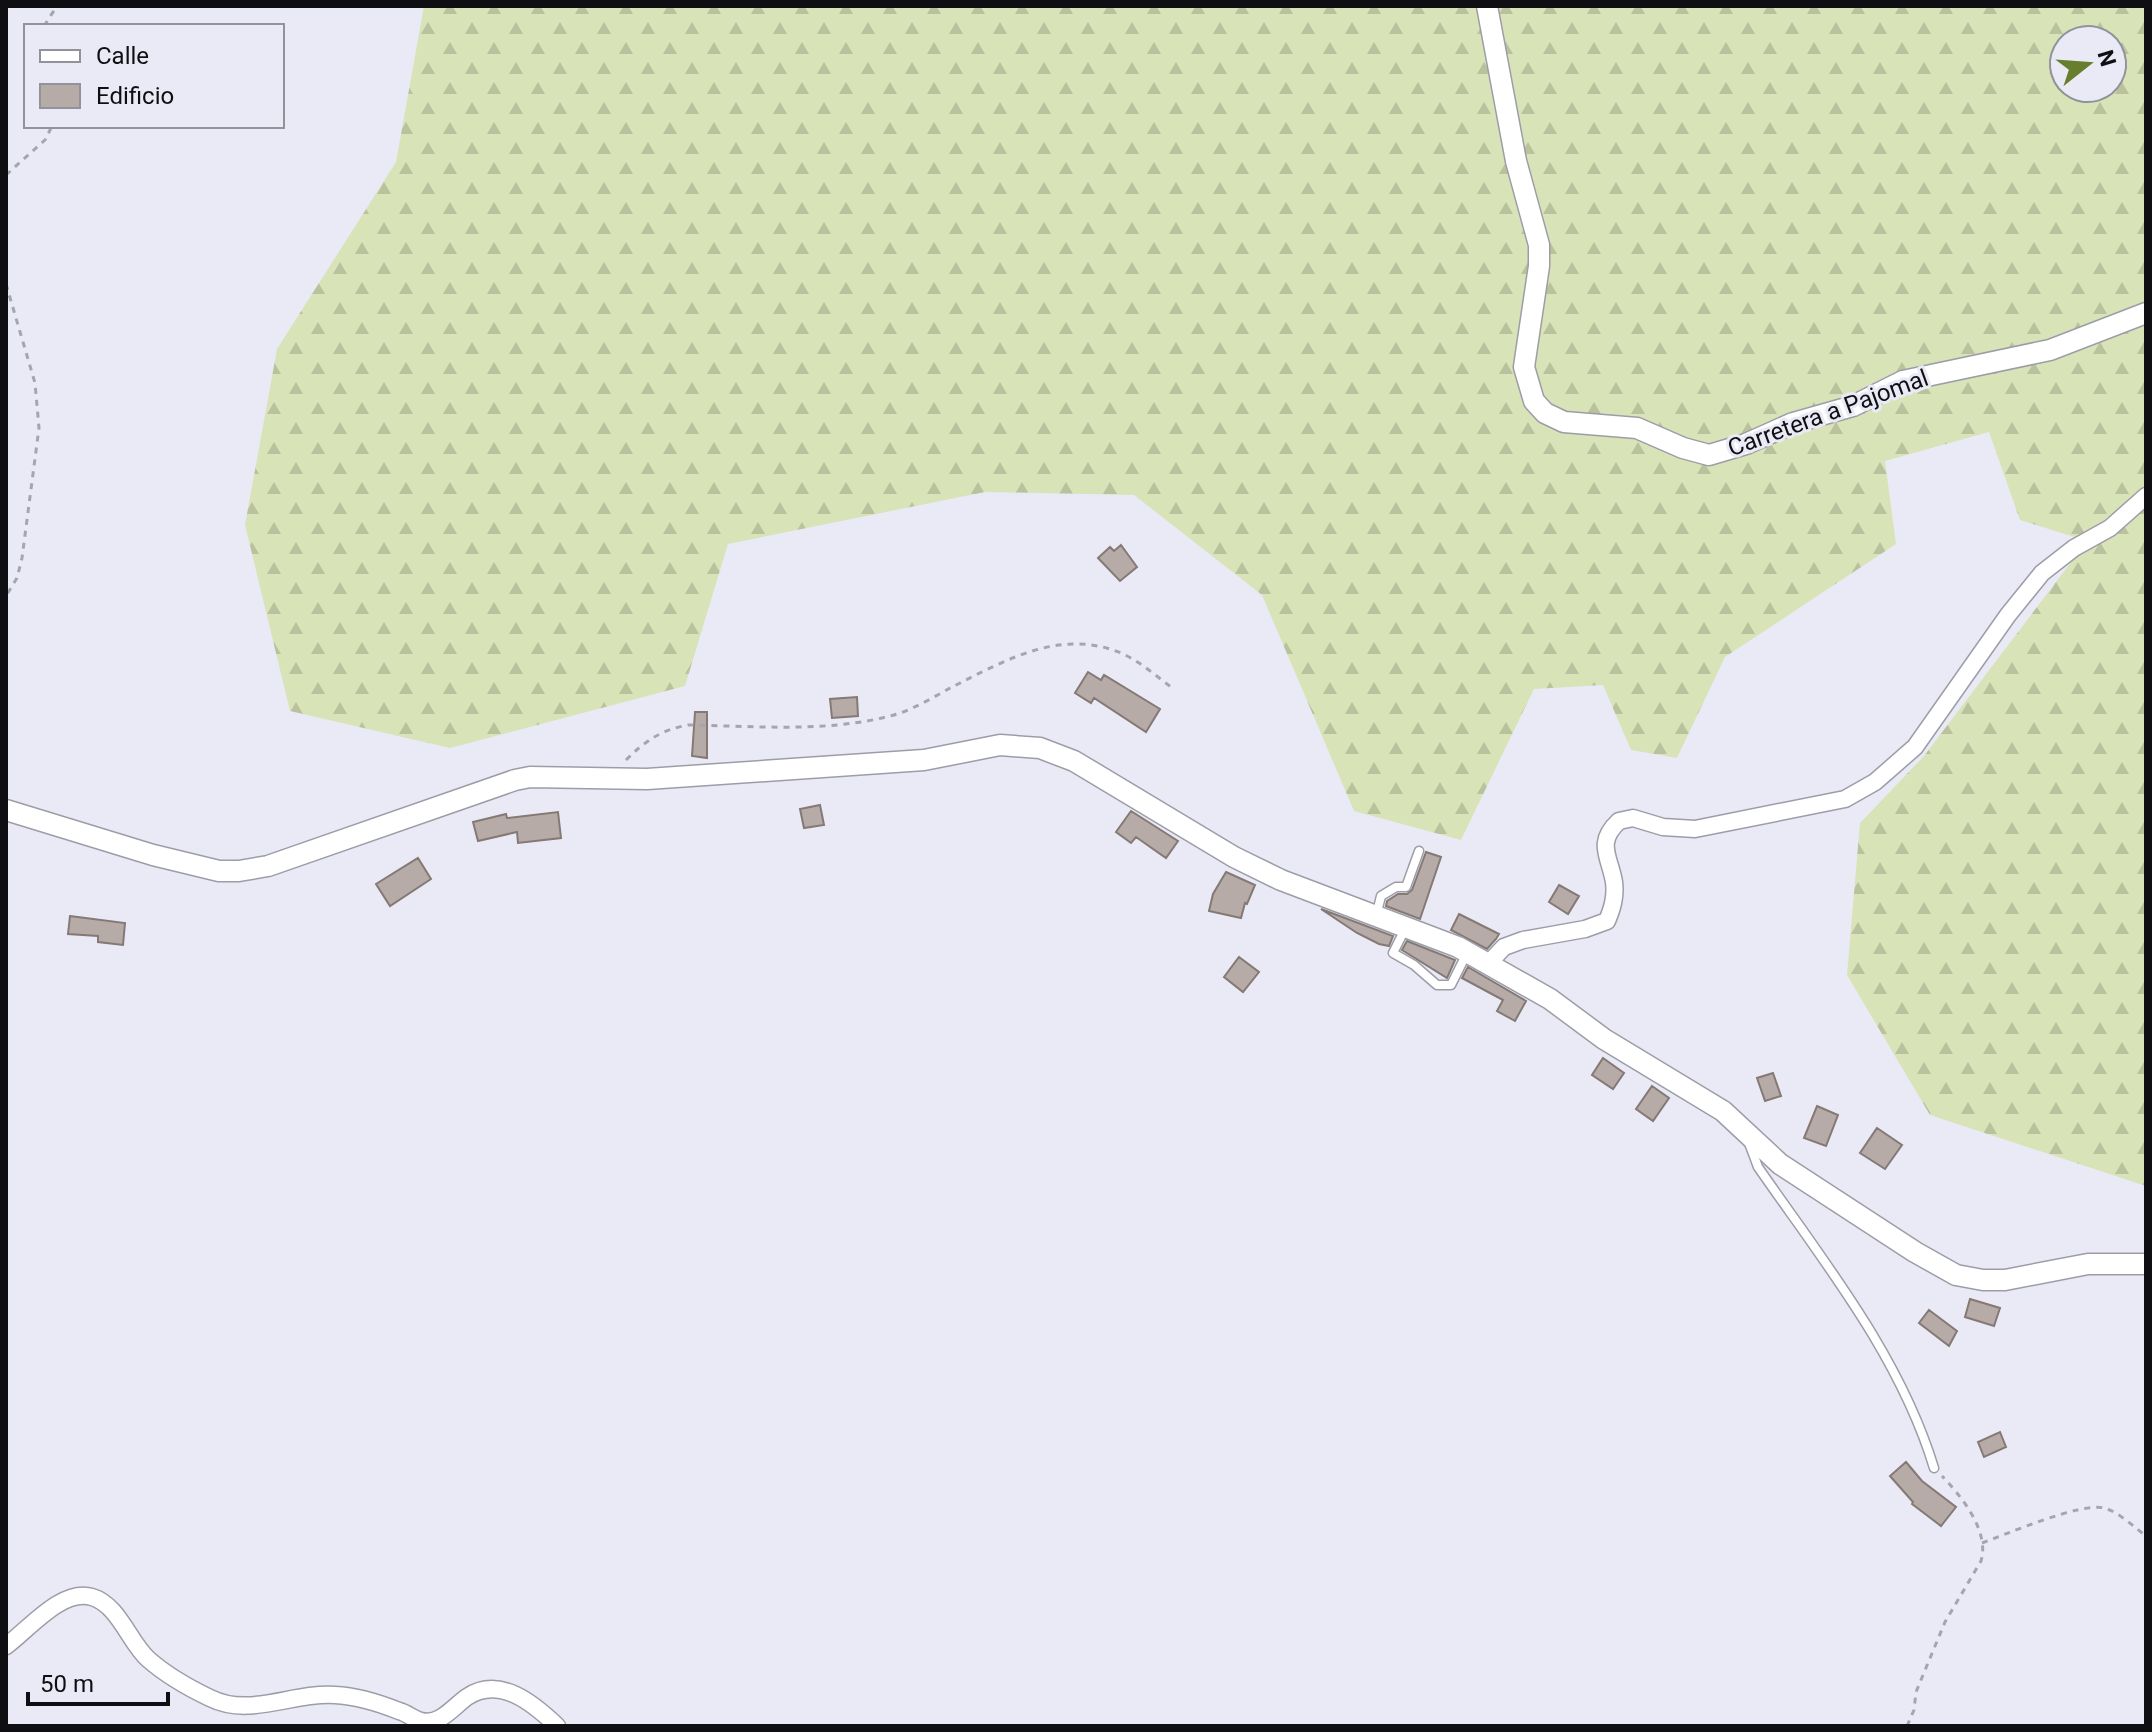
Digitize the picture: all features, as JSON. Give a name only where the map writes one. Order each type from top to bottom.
[{"type":"street","name":"Carretera a Pajomal","points":[[1487,6],[1516,161],[1539,245],[1539,266],[1524,367],[1534,401],[1545,413],[1564,422],[1637,428],[1683,448],[1709,455],[1746,444],[1793,423],[1853,406],[1903,381],[2050,350],[2146,313]]},
{"type":"street","points":[[1488,964],[1504,947],[1523,940],[1585,929],[1607,921],[1614,906],[1614,883],[1605,852],[1607,837],[1619,821],[1633,818],[1663,827],[1695,829],[1845,799],[1875,782],[1915,747],[2008,615],[2042,573],[2074,548],[2110,528],[2146,496]]},
{"type":"street","points":[[6,810],[166,858],[219,871],[239,871],[268,866],[515,780],[546,776],[647,779],[924,760],[1000,745],[1040,748],[1074,761],[1234,857],[1281,880],[1468,952],[1550,999],[1604,1039],[1723,1111],[1780,1164],[1915,1252],[1956,1275],[2005,1280],[2088,1264],[2146,1264]]},
{"type":"street","points":[[6,1646],[53,1605],[66,1598],[92,1597],[116,1616],[147,1658],[221,1703],[239,1707],[255,1706],[335,1695],[358,1698],[403,1712],[420,1721],[432,1722],[481,1690],[499,1690],[522,1696],[557,1726]]},
{"type":"lane","points":[[1376,917],[1381,896],[1396,887],[1406,887],[1419,851]]},
{"type":"lane","points":[[1405,929],[1393,953],[1414,965],[1437,985],[1451,985],[1468,952]]},
{"type":"lane","points":[[1746,1131],[1758,1167],[1858,1311],[1891,1367],[1915,1413],[1934,1468]]},
{"type":"path","points":[[45,24],[57,6]]},
{"type":"path","points":[[6,175],[45,140],[51,128]]},
{"type":"path","points":[[6,284],[35,383],[39,428],[22,558],[17,578],[6,596]]},
{"type":"path","points":[[612,779],[639,748],[668,729],[688,725],[819,726],[862,722],[897,714],[1009,658],[1036,648],[1066,644],[1094,645],[1121,654],[1171,687]]},
{"type":"path","points":[[1907,1726],[1921,1678],[1945,1622],[1984,1551],[1966,1503],[1934,1468]]},
{"type":"path","points":[[1982,1543],[2065,1513],[2103,1507],[2146,1536]]},
{"type":"green space","points":[[424,6],[2146,6],[2146,1186],[1930,1115],[1847,975],[1860,823],[1924,756],[2087,541],[2020,520],[1989,432],[1885,461],[1896,544],[1725,657],[1677,758],[1631,750],[1603,685],[1534,689],[1461,840],[1354,811],[1262,595],[1134,495],[985,492],[728,544],[685,686],[450,748],[290,711],[245,525],[277,349],[396,162]]},
{"type":"building","points":[[1121,545],[1137,567],[1120,581],[1098,558],[1110,547],[1114,551]]},
{"type":"building","points":[[1088,672],[1101,680],[1104,675],[1160,709],[1146,732],[1094,698],[1091,703],[1075,693]]},
{"type":"building","points":[[857,697],[858,716],[832,718],[830,699]]},
{"type":"building","points":[[695,712],[707,712],[707,758],[692,756]]},
{"type":"building","points":[[820,805],[824,825],[804,828],[800,809]]},
{"type":"building","points":[[1131,811],[1178,841],[1166,858],[1136,837],[1131,843],[1116,832]]},
{"type":"building","points":[[558,812],[561,838],[518,843],[517,832],[478,841],[473,822],[506,814],[507,818]]},
{"type":"building","points":[[1426,852],[1441,857],[1420,919],[1386,906],[1387,901],[1398,894],[1407,894],[1412,890]]},
{"type":"building","points":[[418,858],[431,879],[390,906],[376,884]]},
{"type":"building","points":[[1226,872],[1255,885],[1241,918],[1209,911],[1213,894]]},
{"type":"building","points":[[1559,885],[1579,896],[1568,914],[1549,902]]},
{"type":"building","points":[[1321,909],[1393,936],[1389,946],[1357,933]]},
{"type":"building","points":[[1459,914],[1499,934],[1487,949],[1451,930]]},
{"type":"building","points":[[70,916],[125,923],[123,945],[98,942],[98,936],[68,934]]},
{"type":"building","points":[[1407,941],[1455,960],[1447,978],[1402,950]]},
{"type":"building","points":[[1239,957],[1259,972],[1243,992],[1224,977]]},
{"type":"building","points":[[1468,967],[1526,1001],[1515,1021],[1497,1011],[1503,1000],[1462,978]]},
{"type":"building","points":[[1603,1058],[1624,1073],[1613,1089],[1592,1075]]},
{"type":"building","points":[[1773,1073],[1781,1096],[1765,1101],[1757,1078]]},
{"type":"building","points":[[1652,1086],[1669,1098],[1653,1121],[1636,1109]]},
{"type":"building","points":[[1817,1106],[1838,1115],[1826,1146],[1804,1138]]},
{"type":"building","points":[[1877,1128],[1902,1145],[1885,1169],[1860,1153]]},
{"type":"building","points":[[1970,1299],[2000,1308],[1994,1326],[1965,1317]]},
{"type":"building","points":[[1929,1310],[1957,1331],[1949,1346],[1919,1323]]},
{"type":"building","points":[[2000,1432],[2006,1447],[1984,1457],[1978,1442]]},
{"type":"building","points":[[1906,1462],[1922,1481],[1956,1507],[1941,1526],[1912,1504],[1890,1476]]}]
